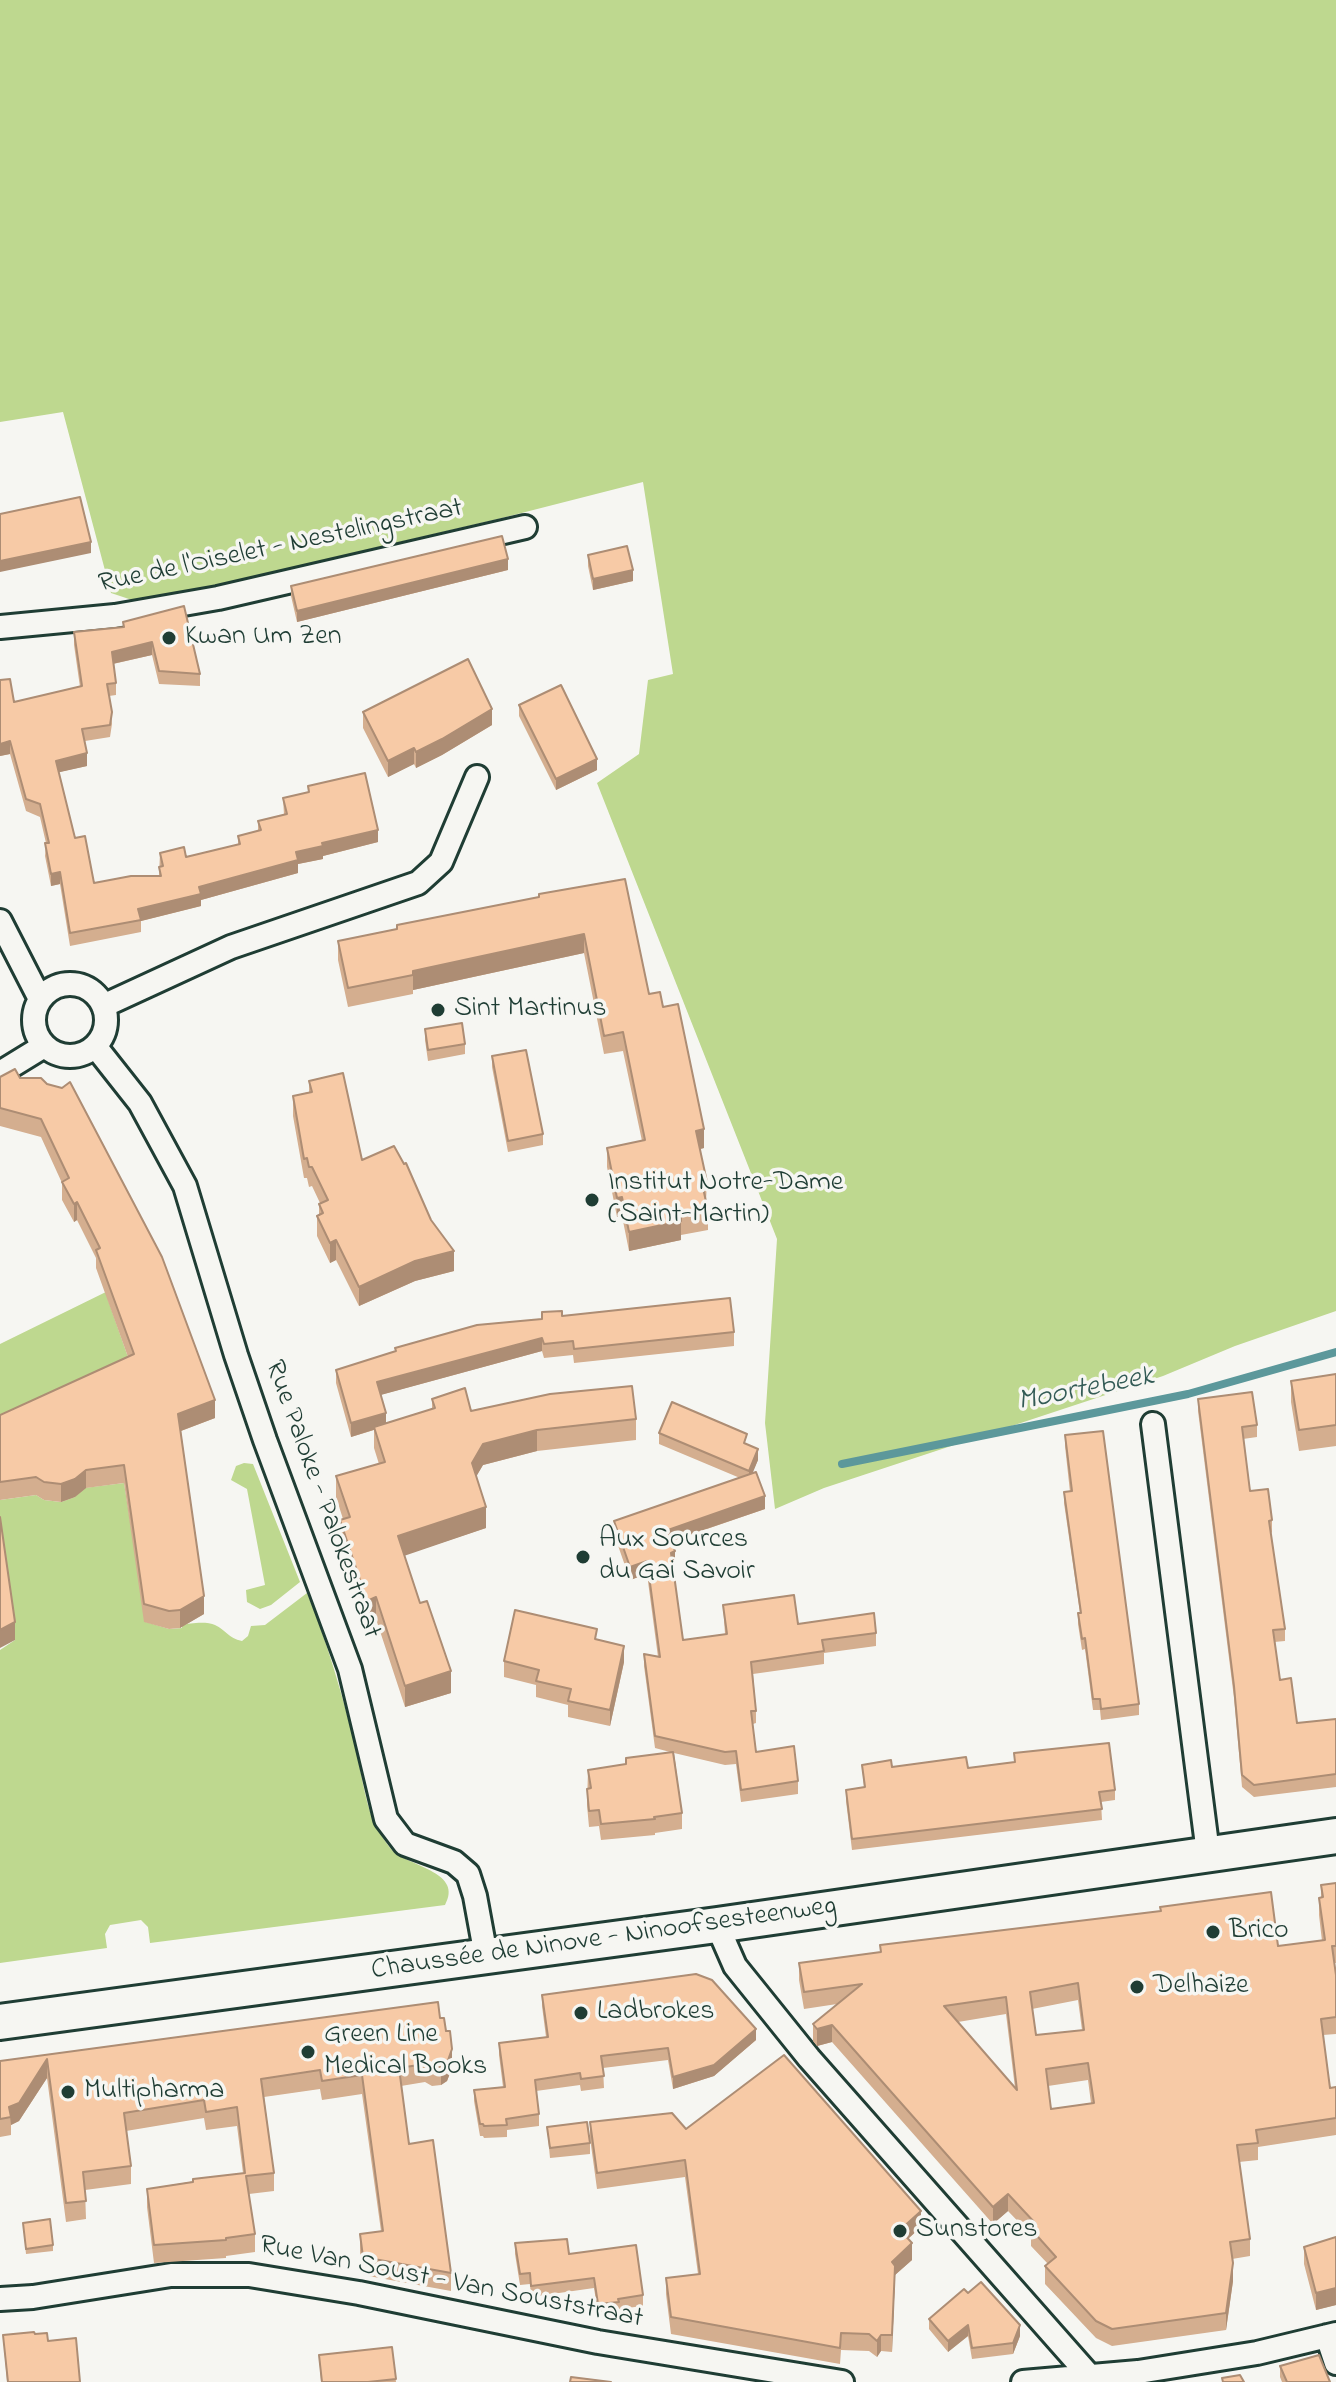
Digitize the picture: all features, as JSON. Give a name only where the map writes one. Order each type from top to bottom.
[{"type":"main road","name":"Chaussée de Ninove - Ninoofsesteenweg","points":[[0,2022],[717,1925],[1336,1836]]},
{"type":"street","name":"Rue de l'Oiselet - Nestelingstraat","points":[[0,627],[115,616],[218,598],[525,527]]},
{"type":"street","points":[[103,1006],[231,947],[418,883],[441,862],[477,777]]},
{"type":"street","points":[[0,921],[40,999]]},
{"type":"street","points":[[61,985],[86,987],[97,995],[103,1006],[106,1020],[103,1034],[95,1046],[86,1052],[64,1056],[44,1046],[37,1035],[33,1023],[35,1010],[49,990],[61,985]]},
{"type":"street","points":[[0,1073],[44,1046]]},
{"type":"street","name":"Rue Paloke - Palokestraat","points":[[95,1046],[140,1103],[185,1186],[250,1397],[350,1669],[386,1819],[405,1844],[454,1862],[468,1874],[486,1956]]},
{"type":"street","points":[[1153,1424],[1208,1853]]},
{"type":"street","points":[[717,1925],[735,1966],[789,2034],[1092,2379]]},
{"type":"street","name":"Rue Van Soust - Van Souststraat","points":[[0,2299],[33,2297],[171,2275],[249,2275],[359,2293],[598,2342],[842,2382]]},
{"type":"street","points":[[1023,2382],[1092,2379],[1138,2372],[1257,2353],[1331,2335],[1336,2363]]},
{"type":"green space","points":[[0,0],[1336,0],[1336,1311],[1235,1346],[1163,1376],[824,1488],[775,1509],[765,1423],[777,1239],[597,783],[639,754],[648,680],[673,674],[643,482],[178,594],[132,600],[111,593],[63,412],[0,422]]},
{"type":"green space","points":[[112,1289],[108,1300],[143,1400],[0,1433],[0,1344]]},
{"type":"green space","points":[[253,1464],[300,1582],[271,1605],[260,1609],[247,1602],[246,1590],[265,1585],[247,1489],[231,1480],[236,1466]]},
{"type":"green space","points":[[124,1483],[146,1622],[169,1629],[189,1624],[212,1624],[242,1641],[248,1636],[251,1626],[265,1625],[307,1593],[339,1687],[374,1822],[394,1852],[442,1878],[449,1894],[445,1905],[150,1943],[148,1927],[141,1920],[110,1925],[105,1934],[107,1948],[0,1963],[0,1650],[15,1640],[0,1535],[0,1500],[36,1495],[44,1500],[61,1502],[75,1497],[84,1488]]},
{"type":"building","points":[[80,497],[91,542],[0,561],[0,514]]},
{"type":"building","points":[[502,536],[508,559],[297,611],[291,586]]},
{"type":"building","points":[[627,546],[633,570],[593,579],[588,555]]},
{"type":"building","points":[[184,606],[200,674],[159,671],[152,642],[112,652],[116,683],[107,684],[112,712],[110,725],[82,729],[87,753],[56,761],[75,838],[85,836],[94,883],[131,876],[161,876],[159,867],[163,866],[160,853],[184,847],[186,857],[240,844],[238,836],[261,830],[258,821],[287,814],[283,798],[309,792],[308,786],[365,773],[378,830],[322,843],[323,846],[296,852],[298,860],[199,887],[201,894],[138,909],[141,920],[70,933],[60,872],[51,874],[45,843],[49,843],[40,804],[26,799],[10,741],[0,744],[0,680],[10,679],[14,702],[82,686],[74,632],[124,627],[123,622]]},
{"type":"building","points":[[468,659],[492,709],[416,752],[414,748],[388,761],[363,712]]},
{"type":"building","points":[[561,685],[597,759],[556,779],[519,705]]},
{"type":"building","points":[[625,879],[649,994],[660,992],[663,1007],[678,1004],[704,1129],[696,1131],[707,1182],[702,1183],[708,1211],[681,1216],[681,1221],[629,1232],[622,1197],[617,1198],[607,1148],[645,1140],[623,1032],[604,1036],[584,934],[348,988],[338,941],[397,929],[397,925],[539,897],[539,894]]},
{"type":"building","points":[[462,1023],[465,1044],[428,1050],[425,1029]]},
{"type":"building","points":[[526,1050],[543,1134],[508,1141],[492,1056]]},
{"type":"building","points":[[15,1069],[20,1078],[41,1078],[47,1084],[62,1088],[70,1082],[162,1257],[215,1400],[178,1414],[204,1596],[180,1610],[169,1611],[144,1604],[124,1465],[86,1470],[75,1479],[61,1484],[44,1482],[36,1477],[0,1482],[0,1415],[134,1354],[96,1250],[100,1248],[77,1202],[74,1204],[62,1182],[69,1178],[41,1119],[0,1108],[0,1077]]},
{"type":"building","points":[[343,1073],[362,1160],[394,1146],[406,1163],[431,1220],[454,1251],[415,1261],[359,1287],[336,1240],[330,1243],[317,1216],[323,1213],[319,1204],[328,1200],[307,1158],[304,1159],[293,1096],[312,1092],[309,1081]]},
{"type":"building","points":[[730,1298],[734,1332],[574,1349],[573,1341],[544,1344],[542,1338],[377,1382],[386,1413],[351,1423],[336,1370],[396,1351],[395,1348],[477,1325],[542,1319],[542,1312],[562,1311],[562,1316]]},
{"type":"building","points":[[1336,1374],[1336,1425],[1299,1430],[1291,1381]]},
{"type":"building","points":[[632,1386],[636,1419],[537,1430],[483,1444],[472,1463],[486,1507],[398,1536],[420,1603],[427,1601],[451,1671],[405,1686],[376,1597],[367,1601],[340,1520],[350,1517],[336,1476],[385,1462],[374,1427],[435,1408],[432,1399],[465,1388],[471,1411],[550,1394]]},
{"type":"building","points":[[1252,1392],[1257,1425],[1242,1427],[1250,1491],[1268,1489],[1272,1520],[1269,1521],[1285,1629],[1273,1630],[1280,1680],[1291,1678],[1297,1723],[1336,1719],[1336,1774],[1254,1785],[1242,1775],[1198,1399]]},
{"type":"building","points":[[672,1402],[747,1434],[744,1443],[758,1449],[749,1471],[659,1433]]},
{"type":"building","points":[[1103,1431],[1139,1704],[1101,1709],[1100,1699],[1093,1699],[1085,1638],[1082,1639],[1064,1492],[1072,1491],[1065,1435]]},
{"type":"building","points":[[756,1472],[765,1496],[668,1530],[675,1551],[671,1553],[683,1640],[727,1634],[723,1605],[794,1595],[798,1624],[874,1613],[876,1633],[822,1640],[824,1651],[751,1662],[756,1711],[751,1711],[756,1752],[794,1746],[798,1781],[741,1790],[736,1751],[725,1752],[655,1736],[644,1654],[660,1657],[647,1561],[630,1567],[614,1521]]},
{"type":"building","points":[[0,1517],[15,1622],[0,1630]]},
{"type":"building","points":[[515,1610],[597,1629],[595,1639],[624,1646],[610,1710],[568,1701],[571,1689],[536,1681],[539,1670],[504,1661]]},
{"type":"building","points":[[1109,1743],[1115,1790],[1099,1792],[1102,1809],[852,1839],[846,1790],[865,1787],[862,1765],[891,1760],[892,1767],[966,1757],[968,1768],[1015,1762],[1014,1753]]},
{"type":"building","points":[[673,1752],[682,1813],[601,1824],[599,1810],[589,1811],[587,1789],[591,1788],[588,1770],[626,1764],[626,1758]]},
{"type":"building","points":[[1336,1883],[1336,1946],[1332,1946],[1336,2017],[1321,2019],[1330,2088],[1336,2087],[1336,2118],[1256,2130],[1258,2143],[1237,2145],[1250,2239],[1230,2242],[1233,2263],[1226,2313],[1112,2329],[1096,2321],[1045,2266],[1056,2257],[1031,2229],[1036,2224],[1008,2194],[993,2207],[832,2025],[817,2029],[813,2024],[862,1984],[804,1992],[799,1963],[881,1952],[880,1945],[1161,1911],[1160,1907],[1271,1892],[1278,1946],[1325,1940],[1319,1898],[1323,1897],[1321,1885]],"holes":[[[1078,1983],[1084,2030],[1036,2035],[1030,1992]],[[1006,1997],[1017,2090],[944,2006]],[[1088,2063],[1094,2103],[1051,2109],[1046,2069]]]},
{"type":"building","points":[[696,1974],[712,1980],[756,2029],[714,2065],[673,2077],[668,2048],[601,2056],[604,2076],[581,2079],[580,2073],[535,2080],[539,2114],[506,2119],[507,2125],[480,2124],[474,2090],[505,2087],[499,2043],[548,2037],[542,1995]]},
{"type":"building","points":[[438,2002],[440,2018],[444,2018],[446,2031],[450,2031],[452,2049],[447,2063],[432,2068],[425,2064],[399,2068],[409,2144],[433,2140],[451,2273],[363,2257],[360,2234],[383,2231],[362,2075],[322,2081],[320,2070],[261,2079],[274,2173],[246,2176],[255,2234],[226,2240],[154,2245],[147,2189],[193,2182],[193,2179],[245,2173],[237,2107],[206,2112],[204,2100],[124,2113],[131,2166],[83,2172],[86,2201],[66,2203],[47,2059],[19,2103],[9,2107],[11,2117],[0,2119],[0,2061]]},
{"type":"building","points":[[784,2055],[921,2211],[900,2230],[912,2243],[892,2262],[895,2266],[892,2335],[881,2335],[877,2341],[869,2334],[841,2333],[840,2348],[671,2317],[666,2278],[700,2274],[685,2160],[597,2173],[590,2122],[672,2113],[686,2129]]},
{"type":"building","points":[[587,2122],[590,2143],[550,2148],[547,2127]]},
{"type":"building","points":[[50,2219],[53,2245],[26,2249],[23,2223]]},
{"type":"building","points":[[1336,2237],[1336,2288],[1316,2293],[1304,2247]]},
{"type":"building","points":[[567,2239],[569,2254],[636,2245],[643,2295],[598,2304],[594,2278],[531,2286],[530,2273],[520,2274],[515,2243]]},
{"type":"building","points":[[981,2282],[1020,2325],[1013,2343],[972,2348],[968,2325],[948,2341],[929,2319],[964,2289],[968,2293]]},
{"type":"building","points":[[47,2333],[48,2341],[76,2338],[80,2382],[8,2382],[3,2335]]},
{"type":"building","points":[[392,2347],[396,2379],[322,2382],[319,2355]]},
{"type":"building","points":[[1319,2355],[1330,2382],[1287,2382],[1280,2366]]},
{"type":"building","points":[[1240,2375],[1244,2382],[1223,2382],[1222,2378]]},
{"type":"building","points":[[571,2377],[611,2382],[570,2382]]},
{"type":"waterway","name":"Moortebeek","points":[[842,1464],[1188,1394],[1336,1352]]},
{"type":"place","name":"Kwan Um Zen","points":[[169,638]]},
{"type":"place","name":"Sint Martinus","points":[[438,1010]]},
{"type":"place","name":"Institut Notre-Dame (Saint-Martin)","points":[[592,1200]]},
{"type":"place","name":"Aux Sources du Gai Savoir","points":[[583,1557]]},
{"type":"place","name":"Brico","points":[[1213,1932]]},
{"type":"place","name":"Delhaize","points":[[1137,1987]]},
{"type":"place","name":"Ladbrokes","points":[[581,2013]]},
{"type":"place","name":"Green Line Medical Books","points":[[308,2052]]},
{"type":"place","name":"Multipharma","points":[[68,2092]]},
{"type":"place","name":"Sunstores","points":[[900,2231]]}]
